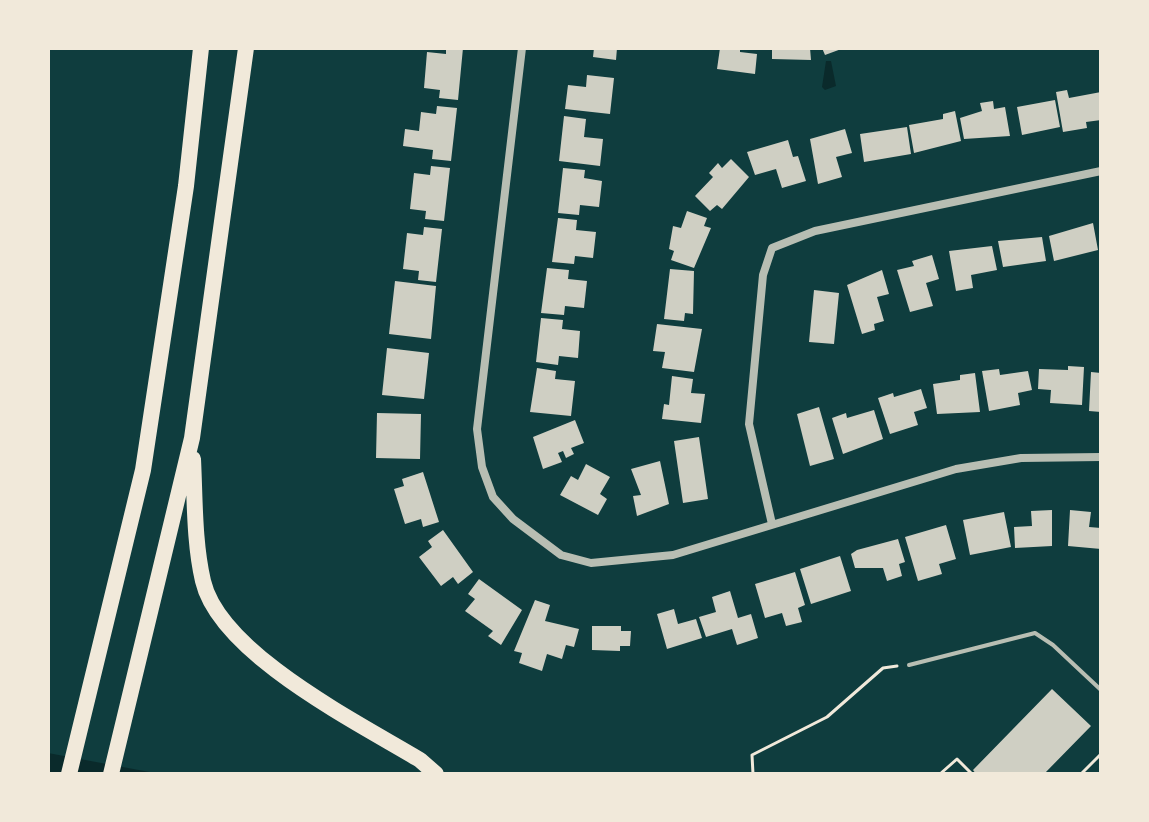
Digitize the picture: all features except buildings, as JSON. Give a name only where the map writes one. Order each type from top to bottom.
[{"type":"highway","points":[[69,774],[143,470],[186,186],[201,48]]},
{"type":"highway","points":[[111,774],[192,438],[246,48]]},
{"type":"highway","points":[[192,438],[203,584],[227,626],[270,667],[420,760],[436,774]]},
{"type":"street","points":[[522,48],[477,429],[482,467],[493,497],[513,519],[561,555],[591,563],[673,555],[956,469],[1021,458],[1101,457]]},
{"type":"street","points":[[772,524],[749,424],[763,275],[772,248],[815,231],[1101,171]]},
{"type":"lane","points":[[909,665],[1035,633],[1053,645],[1101,690]]},
{"type":"path","points":[[753,774],[752,755],[827,717],[883,668],[909,665]]},
{"type":"path","points":[[1081,774],[1101,754]]},
{"type":"path","points":[[940,774],[957,759],[972,774]]},
{"type":"water","points":[[826,61],[831,61],[836,86],[825,90],[822,87]]},
{"type":"water","points":[[48,753],[160,774],[48,774]]}]
